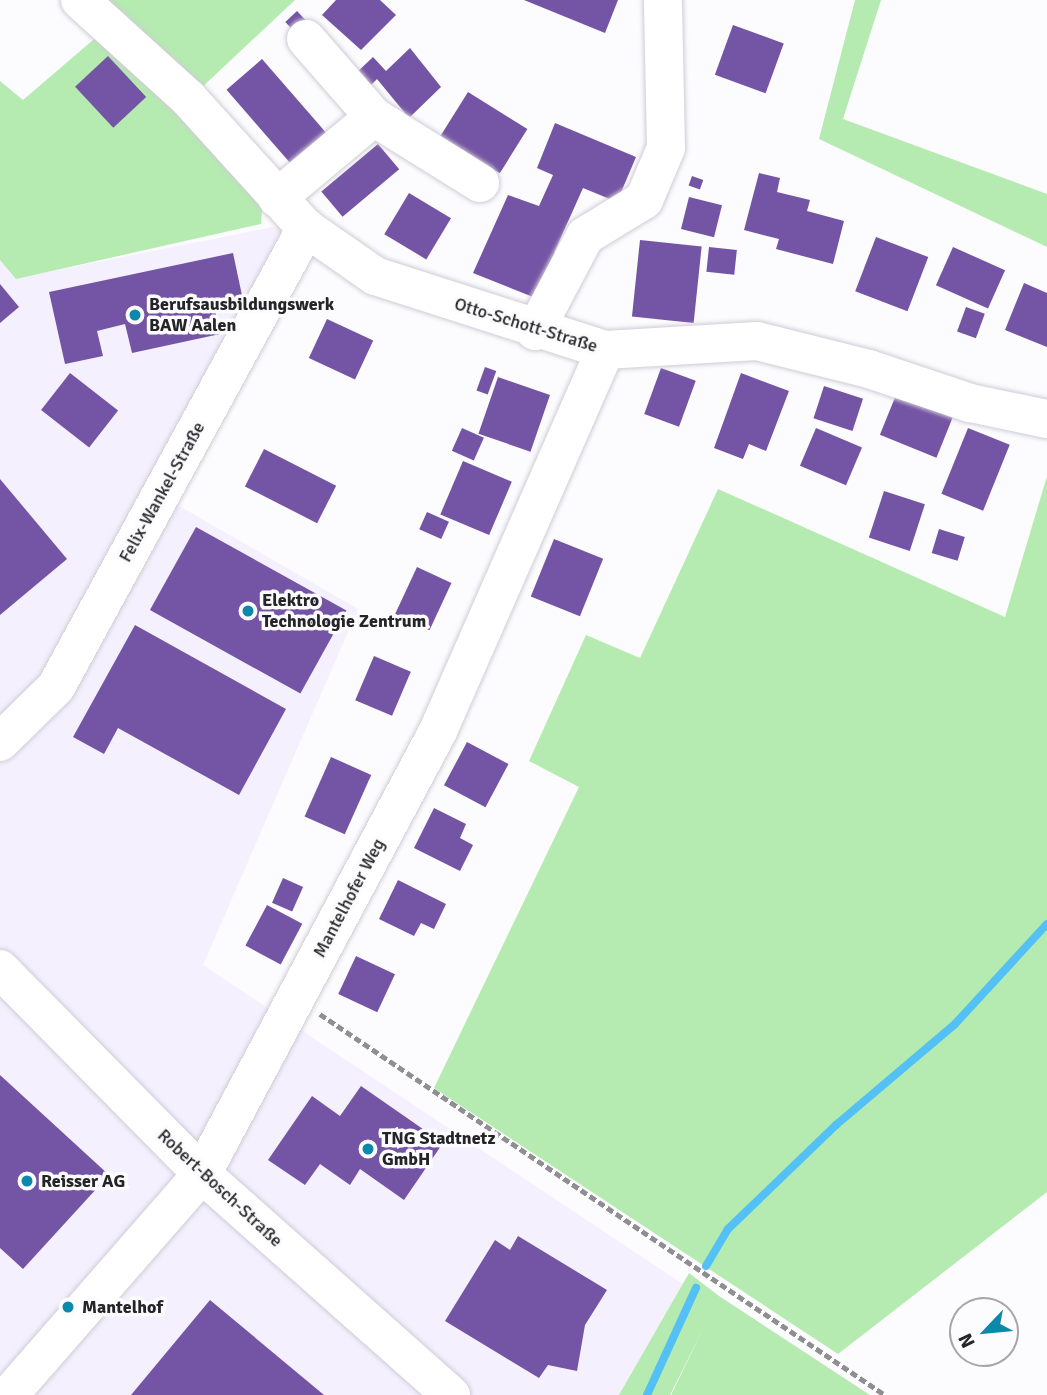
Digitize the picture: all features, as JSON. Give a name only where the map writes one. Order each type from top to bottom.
[{"type":"street","name":"Otto-Schott-Straße","points":[[80,0],[188,98],[306,228],[375,276],[535,331],[605,350],[757,341],[869,369],[970,403],[1047,419]]},
{"type":"street","points":[[535,331],[585,236],[644,200],[666,148],[663,0]]},
{"type":"street","points":[[306,39],[374,117],[480,183]]},
{"type":"street","points":[[277,198],[374,117]]},
{"type":"street","name":"Felix-Wankel-Straße","points":[[0,742],[55,687],[306,228]]},
{"type":"street","name":"Mantelhofer Weg","points":[[9,1395],[202,1174],[438,731],[605,350]]},
{"type":"street","name":"Robert-Bosch-Straße","points":[[0,969],[202,1174],[451,1395]]},
{"type":"path","points":[[296,997],[885,1395]]},
{"type":"shaded area","points":[[288,224],[150,489],[358,609],[203,965],[692,1290],[630,1395],[29,1395],[0,1385],[0,260],[17,278]]},
{"type":"green space","points":[[97,0],[295,0],[199,90]]},
{"type":"green space","points":[[855,0],[881,0],[843,119],[1047,194],[1047,247],[819,139]]},
{"type":"green space","points":[[107,28],[263,198],[261,224],[16,279],[0,260],[0,81],[23,100]]},
{"type":"green space","points":[[1047,476],[1047,1192],[838,1354],[434,1088],[579,787],[529,761],[586,635],[640,658],[718,489],[1005,617]]},
{"type":"green space","points":[[689,1273],[719,1296],[870,1395],[671,1395],[704,1327],[670,1395],[619,1395]]},
{"type":"building","points":[[336,0],[380,0],[396,15],[361,50],[322,15]]},
{"type":"building","points":[[524,0],[618,0],[605,33]]},
{"type":"building","points":[[297,11],[312,27],[300,38],[285,22]]},
{"type":"building","points":[[733,25],[784,43],[766,93],[715,75]]},
{"type":"building","points":[[410,48],[441,87],[409,118],[377,79],[366,90],[353,76],[373,57],[386,71]]},
{"type":"building","points":[[108,56],[146,97],[113,128],[75,87]]},
{"type":"building","points":[[262,59],[331,138],[295,169],[227,90]]},
{"type":"building","points":[[468,92],[527,129],[500,173],[440,136]]},
{"type":"building","points":[[555,123],[636,157],[617,202],[583,188],[554,253],[561,256],[543,301],[473,273],[508,195],[539,206],[553,175],[537,168]]},
{"type":"building","points":[[378,144],[399,169],[343,217],[321,192]]},
{"type":"building","points":[[759,173],[780,178],[777,192],[810,200],[807,211],[844,221],[833,264],[776,249],[779,239],[744,230]]},
{"type":"building","points":[[692,176],[703,180],[700,190],[689,185]]},
{"type":"building","points":[[409,193],[451,218],[426,259],[384,234]]},
{"type":"building","points":[[689,197],[722,205],[714,237],[681,229]]},
{"type":"building","points":[[876,237],[928,257],[907,311],[855,291]]},
{"type":"building","points":[[640,240],[702,246],[694,323],[632,317]]},
{"type":"building","points":[[709,247],[737,250],[734,275],[706,272]]},
{"type":"building","points":[[953,247],[1005,270],[988,309],[936,285]]},
{"type":"building","name":"Berufsausbildungswerk BAW Aalen","points":[[233,253],[243,300],[214,306],[220,334],[132,353],[125,324],[97,331],[103,356],[65,364],[49,292]]},
{"type":"building","points":[[1024,283],[1047,293],[1047,347],[1005,330]]},
{"type":"building","points":[[0,284],[19,307],[0,323]]},
{"type":"building","points":[[966,307],[985,314],[976,338],[957,331]]},
{"type":"building","points":[[327,319],[373,341],[355,380],[309,358]]},
{"type":"building","points":[[485,367],[496,371],[488,395],[476,390]]},
{"type":"building","points":[[661,368],[696,381],[679,427],[644,414]]},
{"type":"building","points":[[70,373],[118,411],[89,448],[41,410]]},
{"type":"building","points":[[741,373],[789,391],[766,451],[749,444],[743,459],[714,448]]},
{"type":"building","points":[[498,377],[550,395],[530,452],[478,434]]},
{"type":"building","points":[[824,386],[863,399],[852,431],[813,418]]},
{"type":"building","points":[[896,395],[953,418],[936,458],[880,435]]},
{"type":"building","points":[[462,428],[484,438],[474,461],[452,451]]},
{"type":"building","points":[[816,428],[862,448],[846,485],[800,466]]},
{"type":"building","points":[[968,428],[1010,445],[983,511],[941,494]]},
{"type":"building","points":[[264,449],[336,486],[317,523],[245,486]]},
{"type":"building","points":[[463,461],[512,482],[489,535],[440,514]]},
{"type":"building","points":[[0,479],[67,559],[0,615]]},
{"type":"building","points":[[884,491],[925,504],[910,551],[869,538]]},
{"type":"building","points":[[427,512],[449,522],[441,539],[419,529]]},
{"type":"building","name":"Elektro Technologie Zentrum","points":[[196,527],[346,610],[300,693],[150,610]]},
{"type":"building","points":[[939,529],[965,537],[958,561],[932,553]]},
{"type":"building","points":[[554,539],[603,559],[580,616],[531,596]]},
{"type":"building","points":[[417,567],[451,583],[429,630],[395,614]]},
{"type":"building","points":[[135,625],[286,709],[239,795],[118,728],[104,754],[73,737]]},
{"type":"building","points":[[374,656],[411,672],[392,716],[355,700]]},
{"type":"building","points":[[467,742],[508,764],[485,807],[444,785]]},
{"type":"building","points":[[331,757],[371,775],[345,834],[305,816]]},
{"type":"building","points":[[434,808],[466,824],[460,838],[473,845],[460,871],[414,848]]},
{"type":"building","points":[[283,878],[303,887],[292,912],[272,903]]},
{"type":"building","points":[[398,880],[446,904],[434,929],[421,923],[414,936],[379,919]]},
{"type":"building","points":[[267,905],[302,924],[281,964],[245,946]]},
{"type":"building","points":[[356,956],[395,974],[377,1012],[338,994]]},
{"type":"building","points":[[0,1075],[109,1175],[23,1269],[0,1248]]},
{"type":"building","points":[[361,1086],[443,1143],[404,1200],[360,1169],[350,1185],[320,1164],[305,1185],[268,1160],[312,1096],[340,1116]]},
{"type":"building","points":[[518,1236],[607,1290],[585,1325],[577,1371],[548,1365],[539,1378],[445,1321],[495,1240],[510,1250]]},
{"type":"building","points":[[210,1300],[324,1395],[131,1395]]},
{"type":"waterway","points":[[706,1266],[728,1229],[836,1125],[955,1024],[1047,924]]},
{"type":"waterway","points":[[647,1395],[696,1288]]},
{"type":"place","name":"Berufsausbildungswerk BAW Aalen","points":[[135,315]]},
{"type":"place","name":"Elektro Technologie Zentrum","points":[[248,611]]},
{"type":"place","name":"TNG Stadtnetz GmbH","points":[[368,1149]]},
{"type":"place","name":"Reisser AG","points":[[27,1181]]},
{"type":"place","name":"Mantelhof","points":[[68,1307]]}]
